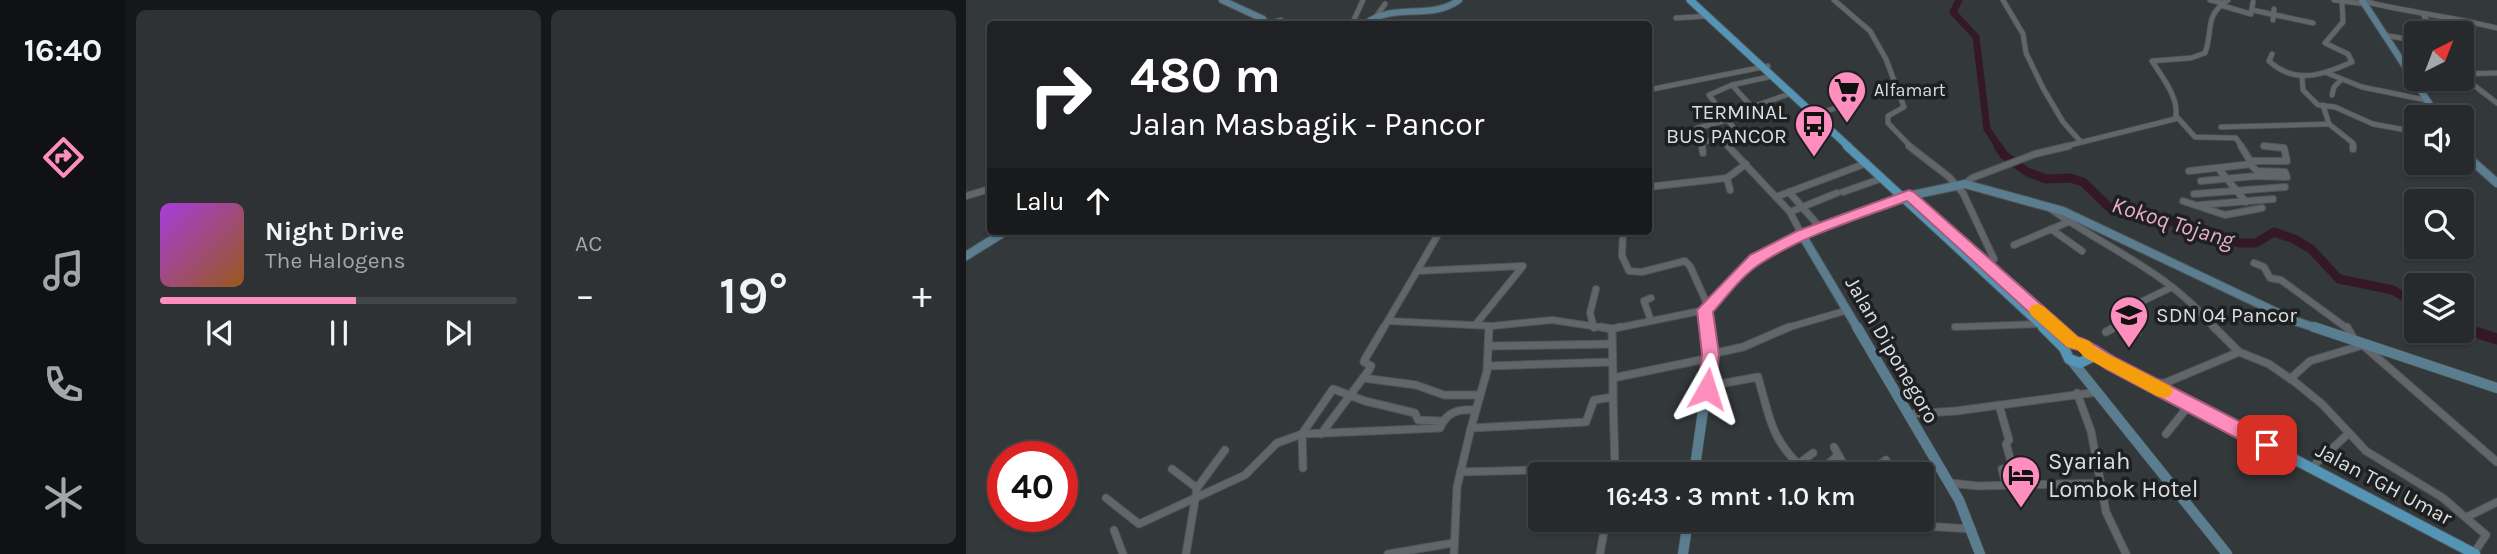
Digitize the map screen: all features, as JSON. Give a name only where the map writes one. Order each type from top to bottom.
[{"type":"main road","points":[[1693,0],[1723,27]]},
{"type":"main road","points":[[1693,0],[1819,113],[2039,324],[2068,345],[2083,345],[2090,352],[2090,358],[2086,362],[2072,361],[2064,353],[2068,345]]},
{"type":"main road","points":[[1766,67],[1883,178],[2068,345]]},
{"type":"main road","name":"Jalan TGH Umar","points":[[2090,352],[2474,554]]},
{"type":"street","points":[[1222,0],[1266,21]]},
{"type":"street","points":[[1353,21],[1363,0]]},
{"type":"street","points":[[1377,15],[1451,6],[1459,0]]},
{"type":"street","points":[[1834,0],[1867,29],[1886,59],[1904,107],[1888,116],[1891,127],[1914,153],[1961,184],[2047,205],[2288,318],[2497,388]]},
{"type":"street","points":[[2003,0],[2024,34],[2026,53],[2043,88],[2063,122],[2080,141]]},
{"type":"street","points":[[2210,0],[2249,14],[2253,2]]},
{"type":"street","points":[[2334,0],[2363,2],[2424,16],[2464,20],[2497,28]]},
{"type":"street","points":[[2272,54],[2269,61],[2277,68],[2302,77],[2327,73],[2352,62],[2346,53],[2325,43],[2343,22],[2342,2]]},
{"type":"street","points":[[2363,2],[2404,65]]},
{"type":"street","points":[[2202,181],[2287,177],[2285,172],[2255,170],[2236,138],[2195,137],[2176,117],[2174,98],[2152,61],[2191,58],[2205,53],[2208,46],[2207,23],[2224,3]]},
{"type":"street","points":[[1369,21],[1385,4]]},
{"type":"street","points":[[2252,10],[2300,23],[2314,23]]},
{"type":"street","points":[[1676,18],[1709,16]]},
{"type":"street","points":[[2424,16],[2428,21]]},
{"type":"street","points":[[2384,35],[2404,39]]},
{"type":"street","points":[[1652,89],[1766,67]]},
{"type":"street","points":[[2327,73],[2387,94],[2426,100]]},
{"type":"street","points":[[2474,74],[2497,73]]},
{"type":"street","points":[[1703,153],[1700,144],[1737,132],[1709,95],[1732,85],[1773,76]]},
{"type":"street","points":[[2302,77],[2302,90],[2317,104],[2336,108],[2373,124],[2404,130]]},
{"type":"street","points":[[2332,95],[2334,87],[2341,80]]},
{"type":"street","points":[[1732,85],[1751,107],[1792,93]]},
{"type":"street","points":[[2474,85],[2497,103]]},
{"type":"street","points":[[2420,91],[2430,105]]},
{"type":"street","points":[[1819,113],[1861,100]]},
{"type":"street","points":[[2323,106],[2329,124],[2353,143],[2353,149]]},
{"type":"street","points":[[1388,321],[1489,326],[1552,320],[1612,329],[1706,308],[1755,259],[1802,234],[1906,196],[1961,184],[2021,159],[2080,141],[2153,126],[2176,117]]},
{"type":"street","points":[[1697,128],[1728,120]]},
{"type":"street","points":[[2221,127],[2329,124]]},
{"type":"street","name":"Jalan Diponegoro","points":[[1737,132],[1739,135],[1726,144],[1790,212],[1950,483],[1972,529],[1980,554]]},
{"type":"street","points":[[2189,171],[2287,161],[2284,148],[2264,146]]},
{"type":"street","points":[[1776,197],[1867,163]]},
{"type":"street","points":[[2474,163],[2497,183]]},
{"type":"street","points":[[1652,187],[1727,178],[1746,164]]},
{"type":"street","points":[[2218,168],[2246,202]]},
{"type":"street","points":[[1727,178],[1726,185],[1730,190]]},
{"type":"street","points":[[1790,212],[1883,178]]},
{"type":"street","points":[[1961,184],[1994,259]]},
{"type":"street","points":[[2194,194],[2285,187]]},
{"type":"street","points":[[966,196],[987,190]]},
{"type":"street","points":[[1789,192],[1817,224]]},
{"type":"street","points":[[2199,205],[2273,199]]},
{"type":"street","points":[[2183,201],[2225,215],[2262,208]]},
{"type":"street","points":[[2047,205],[2068,222],[2143,264],[2204,313],[2212,329],[2239,352],[2269,364],[2290,379],[2322,404],[2371,455],[2424,485],[2467,517],[2486,536],[2474,554]]},
{"type":"street","points":[[2014,245],[2068,222]]},
{"type":"street","points":[[2051,229],[2082,251]]},
{"type":"street","points":[[966,256],[1000,235]]},
{"type":"street","points":[[1321,434],[1371,366],[1364,362],[1365,359],[1438,235]]},
{"type":"street","points":[[1623,235],[1621,248],[1626,269],[1636,273],[1685,261],[1690,266],[1706,308],[1710,356],[1696,462]]},
{"type":"street","points":[[2254,263],[2264,267],[2270,278],[2281,280],[2346,327],[2354,339]]},
{"type":"street","points":[[1417,271],[1523,266],[1516,278],[1476,324]]},
{"type":"street","points":[[2138,332],[2117,313],[2172,288]]},
{"type":"street","points":[[1594,328],[1590,313],[1596,289]]},
{"type":"street","points":[[1651,298],[1644,302],[1651,321]]},
{"type":"street","points":[[1613,378],[1743,347],[1776,331],[1848,310]]},
{"type":"street","points":[[2106,332],[2126,322]]},
{"type":"street","points":[[1955,327],[2039,324]]},
{"type":"street","points":[[1454,554],[1460,472],[1488,366],[1489,326]]},
{"type":"street","points":[[1612,329],[1615,462]]},
{"type":"street","points":[[1490,346],[1612,344]]},
{"type":"street","points":[[2290,379],[2310,360],[2366,344]]},
{"type":"street","points":[[2366,344],[2497,462]]},
{"type":"street","points":[[2147,382],[2165,383],[2239,352]]},
{"type":"street","points":[[2072,361],[2227,554]]},
{"type":"street","points":[[1488,366],[1612,362]]},
{"type":"street","points":[[1708,386],[1758,377],[1775,436],[1785,453],[1796,462]]},
{"type":"street","points":[[1363,378],[1407,384],[1441,395],[1480,395]]},
{"type":"street","points":[[1303,468],[1303,434],[1332,389],[1415,413],[1418,420],[1442,421]]},
{"type":"street","points":[[1910,414],[2098,392]]},
{"type":"street","points":[[2077,393],[2087,418],[2106,512],[2126,554]]},
{"type":"street","points":[[1471,428],[1586,422],[1594,400],[1613,397]]},
{"type":"street","points":[[2166,434],[2190,404]]},
{"type":"street","points":[[1999,405],[2009,440],[2006,444],[2013,468],[2003,469],[2006,484]]},
{"type":"street","points":[[1106,498],[1139,524],[1245,475],[1277,443],[1303,434],[1440,428],[1442,421],[1451,411],[1476,410]]},
{"type":"street","points":[[2311,468],[2349,433]]},
{"type":"street","points":[[1186,554],[1197,488],[1225,450]]},
{"type":"street","points":[[1826,462],[1836,451],[1842,462]]},
{"type":"street","points":[[1803,462],[1813,453]]},
{"type":"street","points":[[1172,469],[1197,488]]},
{"type":"street","points":[[1460,472],[1528,469]]},
{"type":"street","points":[[1950,483],[1978,486],[2100,483]]},
{"type":"street","points":[[2467,517],[2497,502]]},
{"type":"street","points":[[1934,527],[1972,529]]},
{"type":"street","points":[[1114,530],[1123,554]]},
{"type":"street","points":[[1600,554],[1605,532]]},
{"type":"street","points":[[1683,554],[1686,532]]},
{"type":"street","points":[[1388,554],[1453,543]]},
{"type":"waterway","name":"Kokoq Tojang","points":[[1959,0],[1953,12],[1976,37],[1987,129],[1999,147]]},
{"type":"waterway","name":"Kokoq Tojang","points":[[1998,146],[2004,155],[2027,172],[2046,179],[2070,178],[2083,182],[2110,208],[2200,228],[2239,243],[2256,243],[2274,232],[2311,249],[2339,279],[2393,290],[2404,297]]},
{"type":"waterway","name":"Kokoq Tojang","points":[[2474,332],[2497,339]]},
{"type":"slow traffic","points":[[2037,311],[2073,343],[2083,345],[2090,352],[2164,391]]},
{"type":"place","name":"Alfamart","points":[[1847,124]]},
{"type":"place","name":"TERMINAL BUS PANCOR","points":[[1814,158]]},
{"type":"place","name":"SDN 04 Pancor","points":[[2129,349]]},
{"type":"place","name":"Syariah Lombok Hotel","points":[[2021,509]]},
{"type":"route","points":[[1707,389],[1711,354],[1705,310],[1736,276],[1755,259],[1802,234],[1909,195],[2073,343],[2083,345],[2112,364],[2267,445]]}]
